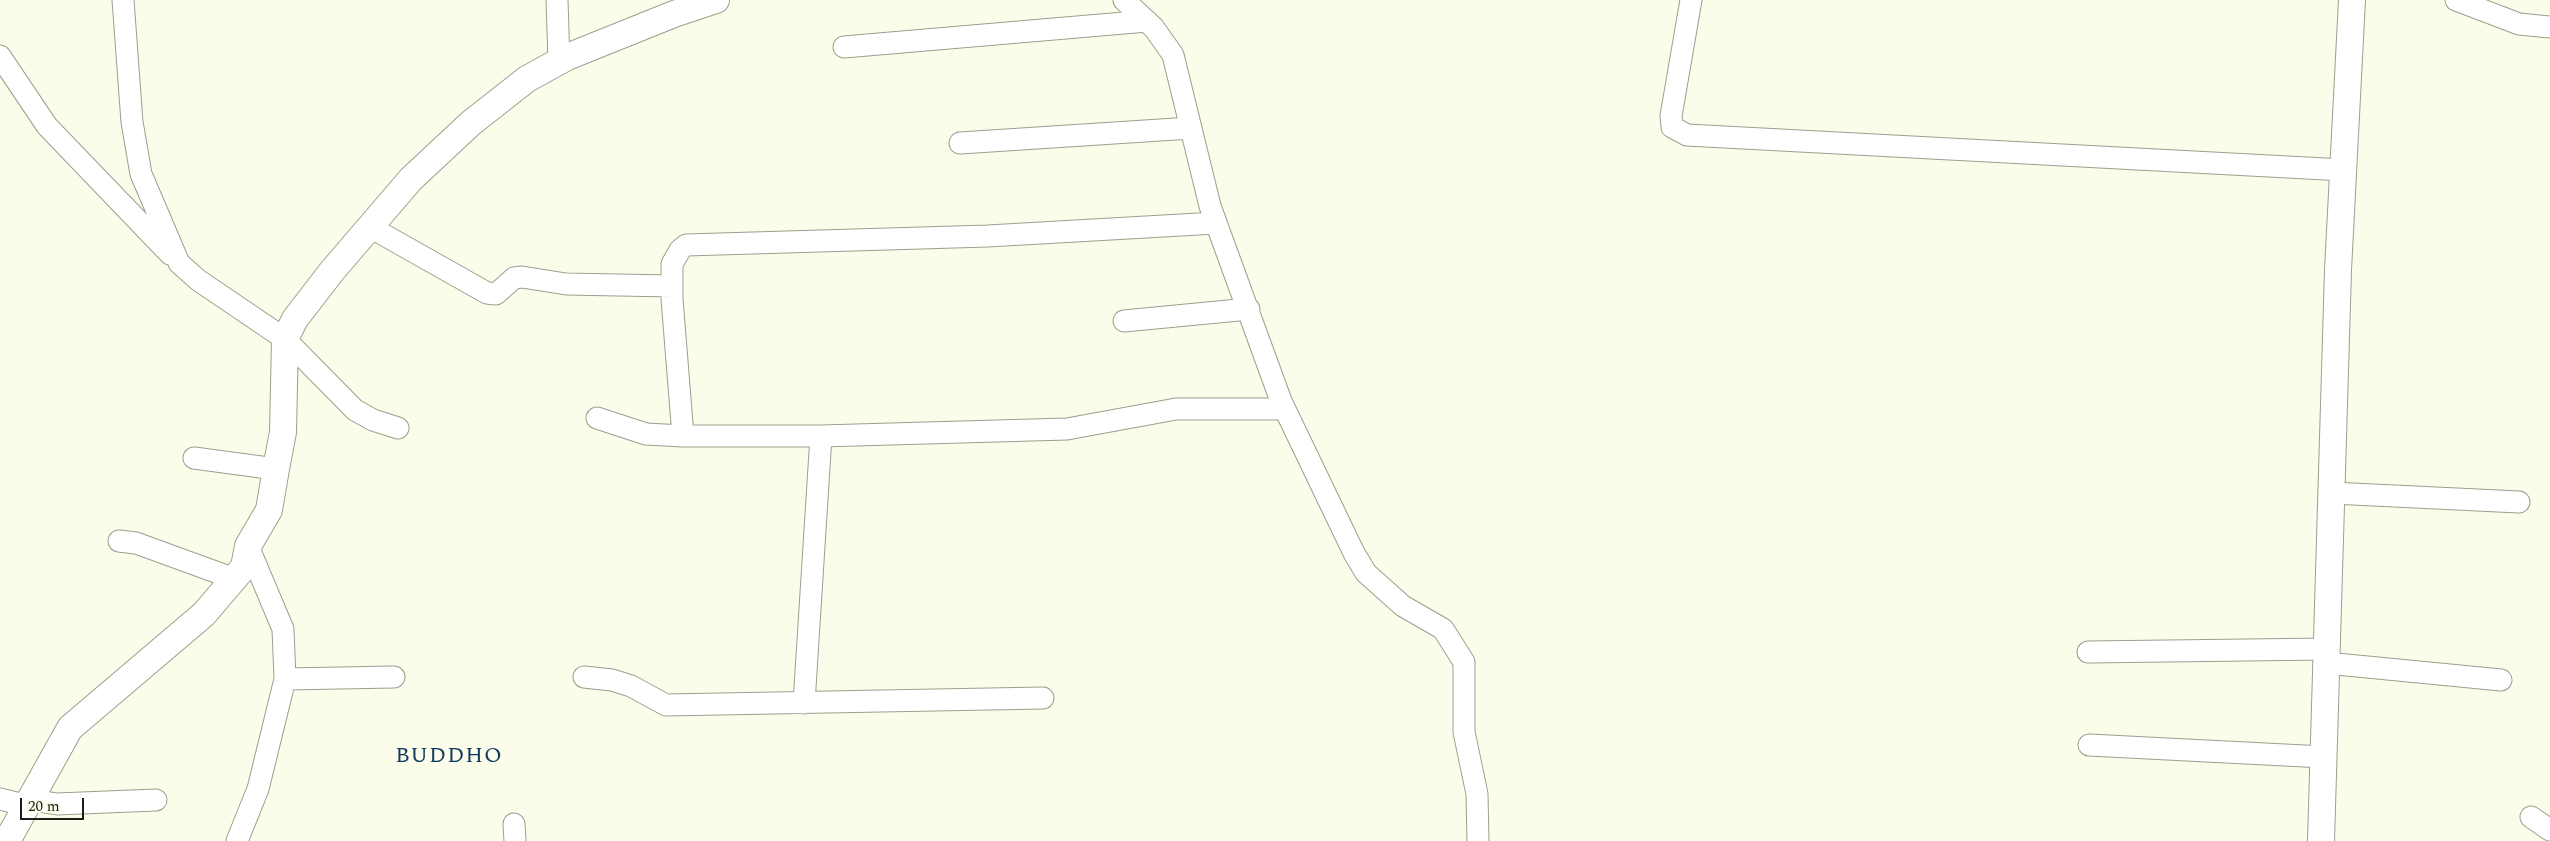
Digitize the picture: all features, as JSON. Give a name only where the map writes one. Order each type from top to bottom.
[{"type":"street","points":[[123,0],[132,122],[141,174],[179,263]]},
{"type":"street","points":[[557,0],[559,62]]},
{"type":"street","points":[[7,841],[30,803],[70,728],[204,614],[244,567],[248,546],[269,510],[283,432],[285,339],[295,319],[370,227],[411,179],[471,123],[527,79],[559,62],[674,14],[716,0]]},
{"type":"street","points":[[1124,0],[1163,38],[1173,56],[1210,206],[1284,408],[1366,573],[1403,606],[1443,629],[1464,662],[1464,732],[1477,794],[1478,841]]},
{"type":"street","points":[[1691,0],[1671,116],[1672,128],[1687,135],[2344,170]]},
{"type":"street","points":[[2321,841],[2338,270],[2352,0]]},
{"type":"street","points":[[2456,0],[2519,24],[2550,27]]},
{"type":"street","points":[[844,47],[1147,21]]},
{"type":"street","points":[[0,56],[47,126],[179,263],[198,280],[285,339],[355,410],[373,420],[398,428]]},
{"type":"street","points":[[960,143],[1191,128]]},
{"type":"street","points":[[683,436],[672,264],[680,250],[686,245],[988,236],[1216,223]]},
{"type":"street","points":[[370,227],[487,293],[496,294],[514,278],[522,277],[566,284],[672,286]]},
{"type":"street","points":[[1124,322],[1249,309]]},
{"type":"street","points":[[597,418],[646,434],[683,436],[820,436],[1067,430],[1176,409],[1284,408]]},
{"type":"street","points":[[804,703],[820,436]]},
{"type":"street","points":[[194,458],[276,469]]},
{"type":"street","points":[[2332,493],[2519,502]]},
{"type":"street","points":[[119,541],[136,543],[235,579]]},
{"type":"street","points":[[238,841],[258,789],[285,679],[283,629],[248,546]]},
{"type":"street","points":[[2088,652],[2326,656],[2501,680]]},
{"type":"street","points":[[285,679],[394,677]]},
{"type":"street","points":[[584,677],[612,680],[631,686],[666,705],[1043,698]]},
{"type":"street","points":[[2089,746],[2324,757]]},
{"type":"street","points":[[0,799],[57,804],[156,800]]},
{"type":"street","points":[[2531,817],[2550,830]]},
{"type":"district","name":"BUDDHO","points":[[449,758]]}]
